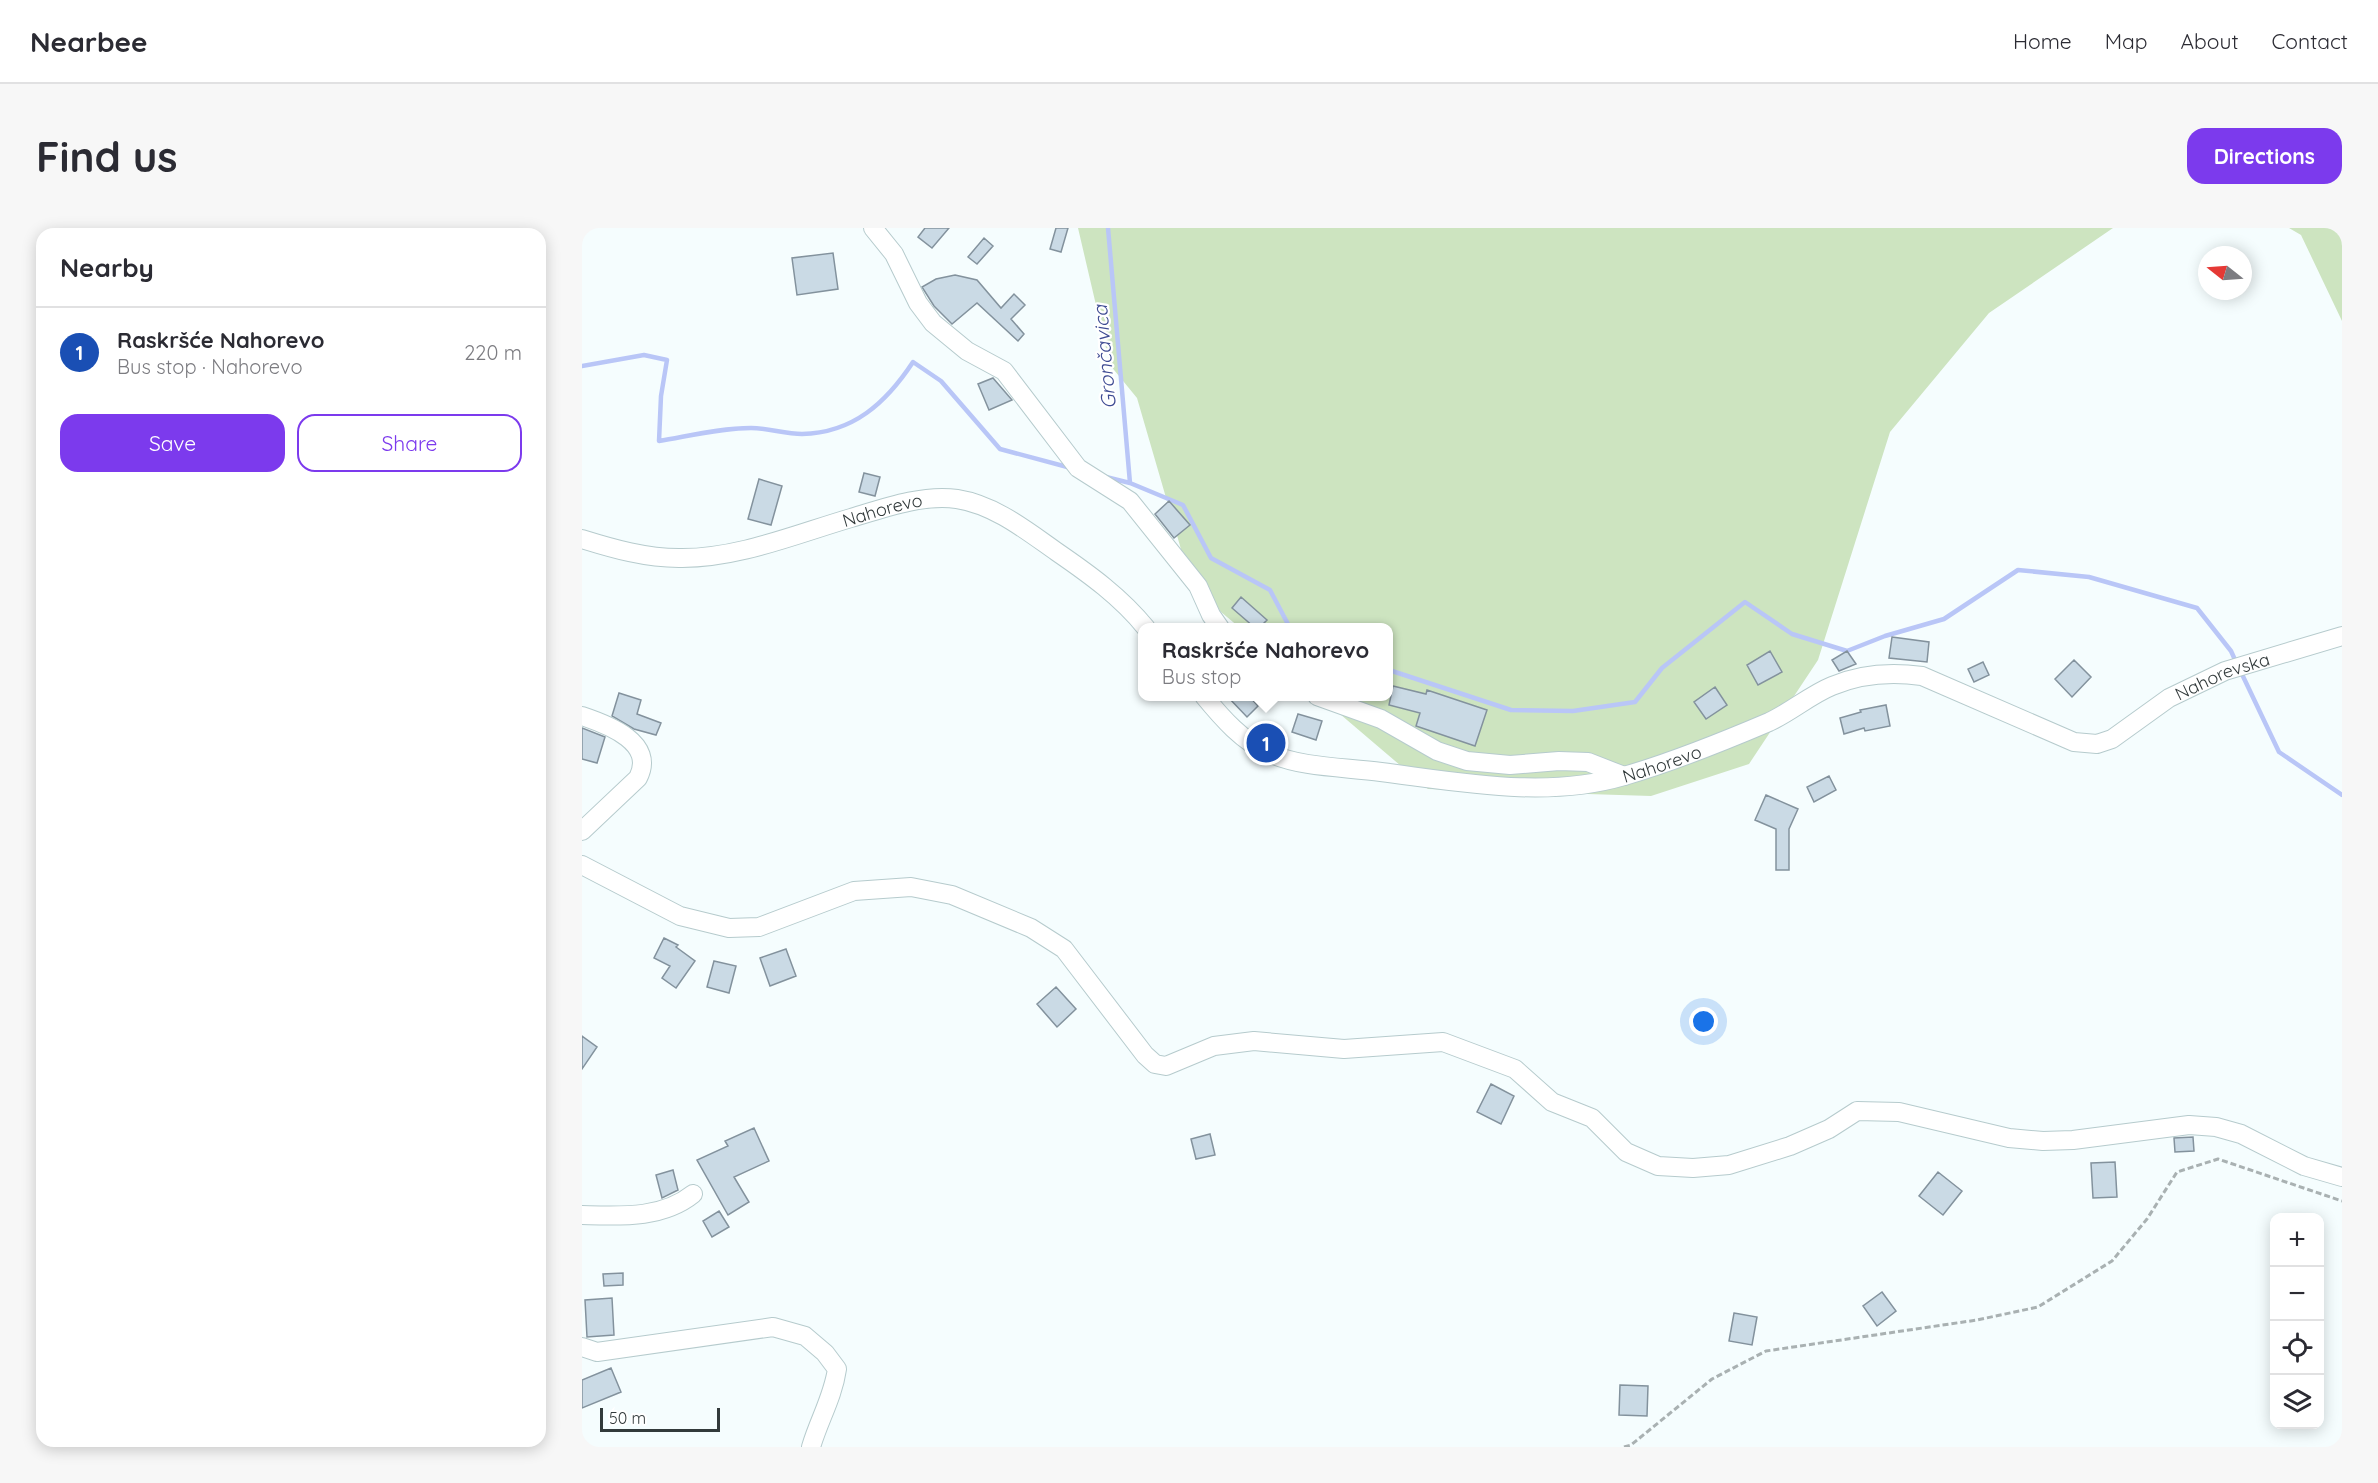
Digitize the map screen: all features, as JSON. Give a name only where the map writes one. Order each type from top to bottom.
[{"type":"street","points":[[873,228],[894,254],[918,303],[933,323],[967,351],[1005,371],[1084,473],[1130,501],[1198,586],[1217,623]]},
{"type":"street","name":"Nahorevo","points":[[582,539],[630,553],[681,559],[734,552],[918,500],[957,499],[986,507],[1017,524],[1089,575],[1132,610],[1143,623]]},
{"type":"street","name":"Nahorevska","points":[[2112,739],[2169,698],[2228,670],[2342,636]]},
{"type":"street","name":"Nahorevo","points":[[1209,701],[1241,736],[1268,753],[1296,761],[1458,782],[1540,788],[1590,784],[1624,776],[1771,721],[1833,686],[1872,675],[1901,673],[1922,676],[2074,742],[2097,744],[2112,739]]},
{"type":"street","points":[[1330,701],[1381,720],[1437,751],[1467,761],[1501,765],[1560,761],[1588,762],[1624,776]]},
{"type":"street","points":[[582,716],[617,730],[633,742],[643,756],[643,768],[638,778],[582,831]]},
{"type":"street","points":[[582,865],[680,916],[729,928],[759,927],[854,891],[911,888],[952,895],[1031,928],[1064,949],[1145,1055],[1155,1064],[1166,1066],[1214,1046],[1254,1041],[1344,1049],[1443,1042],[1515,1069],[1552,1102],[1592,1118],[1626,1152],[1658,1166],[1693,1168],[1729,1165],[1790,1146],[1829,1129],[1857,1111],[1899,1112],[2009,1138],[2043,1141],[2073,1140],[2189,1125],[2216,1126],[2241,1134],[2304,1166],[2342,1177]]},
{"type":"street","points":[[582,1215],[658,1212],[679,1205],[693,1194]]},
{"type":"street","points":[[585,1350],[597,1352],[773,1327],[805,1336],[825,1353],[837,1369],[834,1390],[817,1425],[811,1447]]},
{"type":"path","points":[[1624,1447],[1631,1445],[1712,1379],[1766,1352],[1977,1320],[2038,1307],[2112,1261],[2147,1219],[2177,1172],[2218,1159],[2342,1201]]},
{"type":"green space","points":[[1078,228],[2113,228],[1989,313],[1890,432],[1818,660],[1749,764],[1651,796],[1428,789],[1325,701],[1393,701],[1393,623],[1234,623],[1221,612],[1185,563],[1137,398],[1110,365]]},
{"type":"green space","points":[[2289,228],[2342,228],[2342,321],[2301,235]]},
{"type":"building","points":[[925,228],[949,228],[932,248],[918,237]]},
{"type":"building","points":[[1056,228],[1068,228],[1061,252],[1050,249]]},
{"type":"building","points":[[984,238],[993,246],[977,264],[968,257]]},
{"type":"building","points":[[833,253],[838,289],[797,295],[792,258]]},
{"type":"building","points":[[955,275],[977,280],[1001,308],[1014,294],[1025,305],[1011,319],[1024,334],[1018,341],[977,303],[952,324],[934,306],[922,287],[936,279]]},
{"type":"building","points":[[993,378],[1012,400],[989,410],[978,384]]},
{"type":"building","points":[[864,473],[880,477],[875,496],[859,492]]},
{"type":"building","points":[[759,479],[782,486],[771,525],[748,519]]},
{"type":"building","points":[[1169,501],[1190,525],[1174,538],[1155,514]]},
{"type":"building","points":[[1241,597],[1267,620],[1264,623],[1249,623],[1232,608]]},
{"type":"building","points":[[1892,637],[1929,642],[1927,662],[1889,658]]},
{"type":"building","points":[[1770,651],[1782,672],[1758,685],[1747,665]]},
{"type":"building","points":[[1847,651],[1856,664],[1839,671],[1832,660]]},
{"type":"building","points":[[2074,660],[2091,677],[2072,697],[2055,679]]},
{"type":"building","points":[[1983,662],[1989,675],[1974,682],[1968,669]]},
{"type":"building","points":[[1393,686],[1426,694],[1427,690],[1487,710],[1475,746],[1416,726],[1420,713],[1389,705],[1390,701],[1393,701]]},
{"type":"building","points":[[1715,687],[1727,705],[1706,719],[1694,702]]},
{"type":"building","points":[[619,693],[641,700],[637,714],[661,723],[656,735],[634,729],[612,716]]},
{"type":"building","points":[[1232,701],[1254,701],[1258,706],[1247,717]]},
{"type":"building","points":[[1886,705],[1890,726],[1865,731],[1864,728],[1844,734],[1840,718],[1861,712],[1860,710]]},
{"type":"building","points":[[1298,714],[1322,721],[1316,740],[1292,732]]},
{"type":"building","points":[[582,728],[605,737],[597,763],[582,759]]},
{"type":"building","points":[[1829,776],[1836,790],[1814,802],[1807,787]]},
{"type":"building","points":[[1766,795],[1798,809],[1789,829],[1789,870],[1776,870],[1776,829],[1755,820]]},
{"type":"building","points":[[664,938],[678,945],[676,947],[695,961],[676,988],[662,978],[670,966],[654,958]]},
{"type":"building","points":[[786,949],[796,976],[770,986],[760,958]]},
{"type":"building","points":[[714,961],[736,966],[729,993],[707,987]]},
{"type":"building","points":[[1056,987],[1076,1009],[1057,1027],[1037,1004]]},
{"type":"building","points":[[582,1036],[597,1047],[582,1069]]},
{"type":"building","points":[[1491,1084],[1514,1096],[1501,1124],[1477,1112]]},
{"type":"building","points":[[754,1128],[769,1161],[734,1177],[749,1202],[728,1215],[697,1160],[728,1146],[725,1141]]},
{"type":"building","points":[[1210,1134],[1215,1155],[1196,1159],[1191,1139]]},
{"type":"building","points":[[2193,1137],[2194,1151],[2175,1152],[2174,1138]]},
{"type":"building","points":[[2115,1162],[2117,1197],[2093,1198],[2091,1163]]},
{"type":"building","points":[[673,1170],[678,1190],[662,1198],[656,1175]]},
{"type":"building","points":[[1938,1172],[1962,1191],[1943,1215],[1919,1196]]},
{"type":"building","points":[[719,1211],[729,1227],[712,1237],[703,1221]]},
{"type":"building","points":[[623,1273],[623,1285],[604,1286],[603,1274]]},
{"type":"building","points":[[1882,1292],[1896,1311],[1877,1326],[1863,1306]]},
{"type":"building","points":[[612,1298],[614,1335],[587,1337],[585,1300]]},
{"type":"building","points":[[1734,1313],[1757,1317],[1752,1345],[1729,1341]]},
{"type":"building","points":[[611,1368],[621,1392],[582,1408],[582,1380]]},
{"type":"building","points":[[1620,1385],[1648,1386],[1647,1416],[1619,1415]]},
{"type":"waterway","name":"Grončavica","points":[[1108,228],[1130,483]]},
{"type":"waterway","points":[[582,366],[644,355],[667,360],[661,396],[659,441],[740,428],[802,434],[837,428],[852,422],[879,403],[903,377],[913,362],[941,381],[1000,449],[1071,468]]},
{"type":"waterway","points":[[1106,477],[1130,483],[1183,505],[1211,558],[1270,590],[1287,623]]},
{"type":"waterway","points":[[1393,671],[1511,710],[1573,711],[1635,702],[1662,668],[1745,602],[1792,634],[1847,651],[1885,636],[1944,619],[2018,570],[2089,577],[2197,608],[2231,651],[2236,662]]},
{"type":"waterway","points":[[2240,670],[2279,752],[2342,795]]},
{"type":"place","name":"Raskršće Nahorevo","points":[[1266,743]]}]
